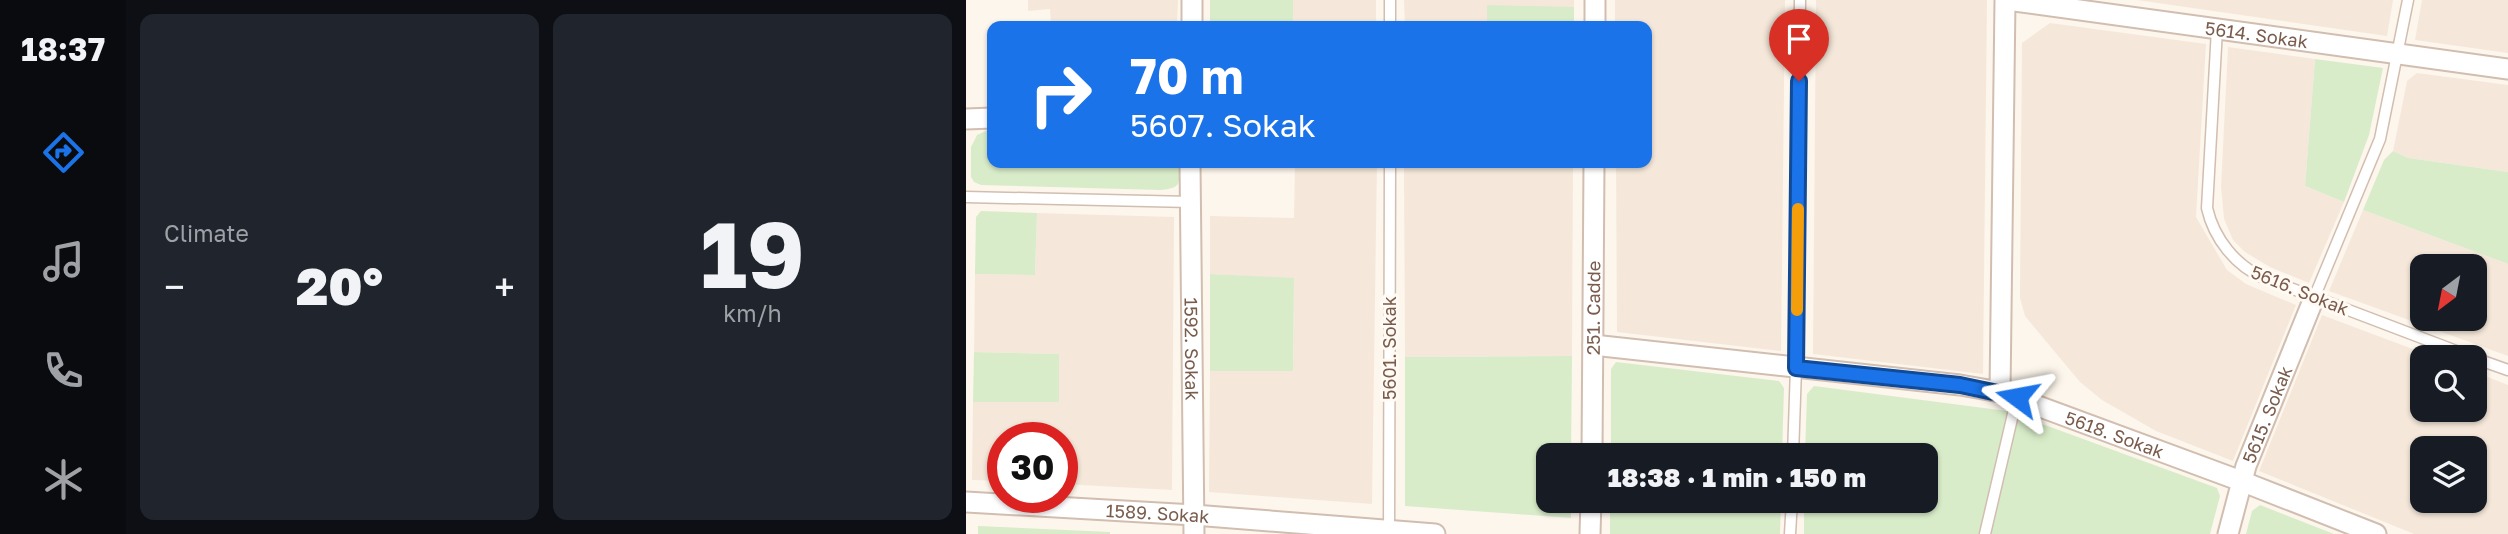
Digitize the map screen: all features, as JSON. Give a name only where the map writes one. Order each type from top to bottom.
[{"type":"street","points":[[1192,0],[1192,21]]},
{"type":"street","points":[[1595,0],[1595,21]]},
{"type":"street","points":[[2006,0],[2009,394]]},
{"type":"street","name":"5614. Sokak","points":[[2006,0],[2508,69]]},
{"type":"street","points":[[966,119],[987,118]]},
{"type":"street","name":"1592. Sokak","points":[[1191,168],[1194,524]]},
{"type":"street","name":"251. Cadde","points":[[1592,443],[1594,168]]},
{"type":"street","name":"5615. Sokak","points":[[2228,534],[2241,481],[2314,298]]},
{"type":"street","name":"5618. Sokak","points":[[1593,345],[1960,385],[2009,394],[2375,534]]},
{"type":"street","name":"1589. Sokak","points":[[966,502],[1194,524],[1435,534]]},
{"type":"street","points":[[1590,534],[1591,513]]},
{"type":"lane","points":[[1390,0],[1390,21]]},
{"type":"lane","points":[[1793,443],[1800,0]]},
{"type":"lane","points":[[2314,298],[2375,152],[2384,124],[2408,0]]},
{"type":"lane","name":"5616. Sokak","points":[[2217,29],[2207,208],[2210,220],[2230,253],[2240,265],[2264,278],[2441,345]]},
{"type":"lane","name":"5601. Sokak","points":[[1389,532],[1390,168]]},
{"type":"lane","points":[[966,197],[1191,202]]},
{"type":"lane","name":"5616. Sokak","points":[[2487,362],[2508,370]]},
{"type":"lane","points":[[1985,534],[2009,394]]},
{"type":"lane","points":[[1790,534],[1791,513]]},
{"type":"shaded area","points":[[1028,0],[1178,0],[1177,21],[1051,21],[1050,9],[1028,11]]},
{"type":"shaded area","points":[[1293,0],[1376,0],[1376,21],[1293,21]]},
{"type":"shaded area","points":[[1404,0],[1574,0],[1574,21],[1405,21]]},
{"type":"shaded area","points":[[1615,0],[1785,0],[1781,351],[1617,332],[1616,168],[1652,168],[1652,21],[1615,21]]},
{"type":"shaded area","points":[[1816,0],[1987,0],[1983,374],[1813,354]]},
{"type":"shaded area","points":[[2137,0],[2393,0],[2387,36]]},
{"type":"shaded area","points":[[2422,0],[2508,0],[2508,53],[2415,40]]},
{"type":"shaded area","points":[[2050,23],[2206,44],[2196,217],[2227,270],[2246,284],[2296,305],[2233,461],[2156,431],[2102,400],[2080,382],[2025,316],[2020,298],[2022,43]]},
{"type":"shaded area","points":[[2228,47],[2315,59],[2305,186],[2344,202],[2309,283],[2270,267],[2245,252],[2233,240],[2224,219],[2221,187]]},
{"type":"shaded area","points":[[2417,73],[2508,85],[2508,172],[2408,158],[2393,151],[2407,81]]},
{"type":"shaded area","points":[[1295,168],[1377,168],[1372,504],[1209,492],[1210,371],[1293,371],[1294,279],[1210,274],[1210,216],[1294,218]]},
{"type":"shaded area","points":[[1404,168],[1573,168],[1572,356],[1405,357]]},
{"type":"shaded area","points":[[2363,210],[2481,254],[2410,254],[2410,320],[2329,291]]},
{"type":"shaded area","points":[[1037,213],[1174,217],[1172,490],[1078,485],[1078,422],[987,422],[987,480],[972,480],[973,402],[1059,401],[1058,354],[974,352],[975,274],[1035,275]]},
{"type":"shaded area","points":[[2487,256],[2508,264],[2508,356],[2487,348],[2487,345],[2478,345],[2439,331],[2487,331]]},
{"type":"shaded area","points":[[2322,315],[2410,348],[2410,422],[2487,422],[2487,377],[2508,385],[2508,534],[2414,534],[2259,471]]},
{"type":"green space","points":[[1210,0],[1293,0],[1293,21],[1210,21]]},
{"type":"green space","points":[[1487,5],[1574,7],[1574,21],[1487,21]]},
{"type":"green space","points":[[2315,59],[2383,68],[2369,135],[2344,202],[2305,186]]},
{"type":"green space","points":[[987,131],[987,168],[1179,168],[1179,180],[1173,188],[1160,190],[981,185],[971,177],[971,147],[977,135]]},
{"type":"green space","points":[[2393,151],[2408,158],[2508,172],[2508,264],[2363,210],[2384,160]]},
{"type":"green space","points":[[981,211],[1037,213],[1035,275],[975,274],[976,217]]},
{"type":"green space","points":[[1210,274],[1294,278],[1293,371],[1210,371]]},
{"type":"green space","points":[[974,352],[1059,354],[1059,402],[973,402]]},
{"type":"green space","points":[[1572,356],[1571,443],[1536,443],[1536,513],[1571,513],[1571,518],[1405,506],[1405,357]]},
{"type":"green space","points":[[1616,362],[1779,381],[1784,388],[1782,443],[1611,443],[1611,369]]},
{"type":"green space","points":[[1814,386],[2007,411],[2217,488],[2220,496],[2210,534],[1804,534],[1804,513],[1938,513],[1938,443],[1805,443],[1807,394]]},
{"type":"green space","points":[[2260,505],[2334,534],[2246,534],[2252,511]]},
{"type":"green space","points":[[1610,513],[1781,513],[1780,534],[1610,534]]},
{"type":"green space","points":[[978,526],[1110,532],[1110,534],[978,534]]},
{"type":"slow traffic","points":[[1797,310],[1798,209]]},
{"type":"route","points":[[1799,81],[1796,368],[1960,385],[2017,397]]}]
